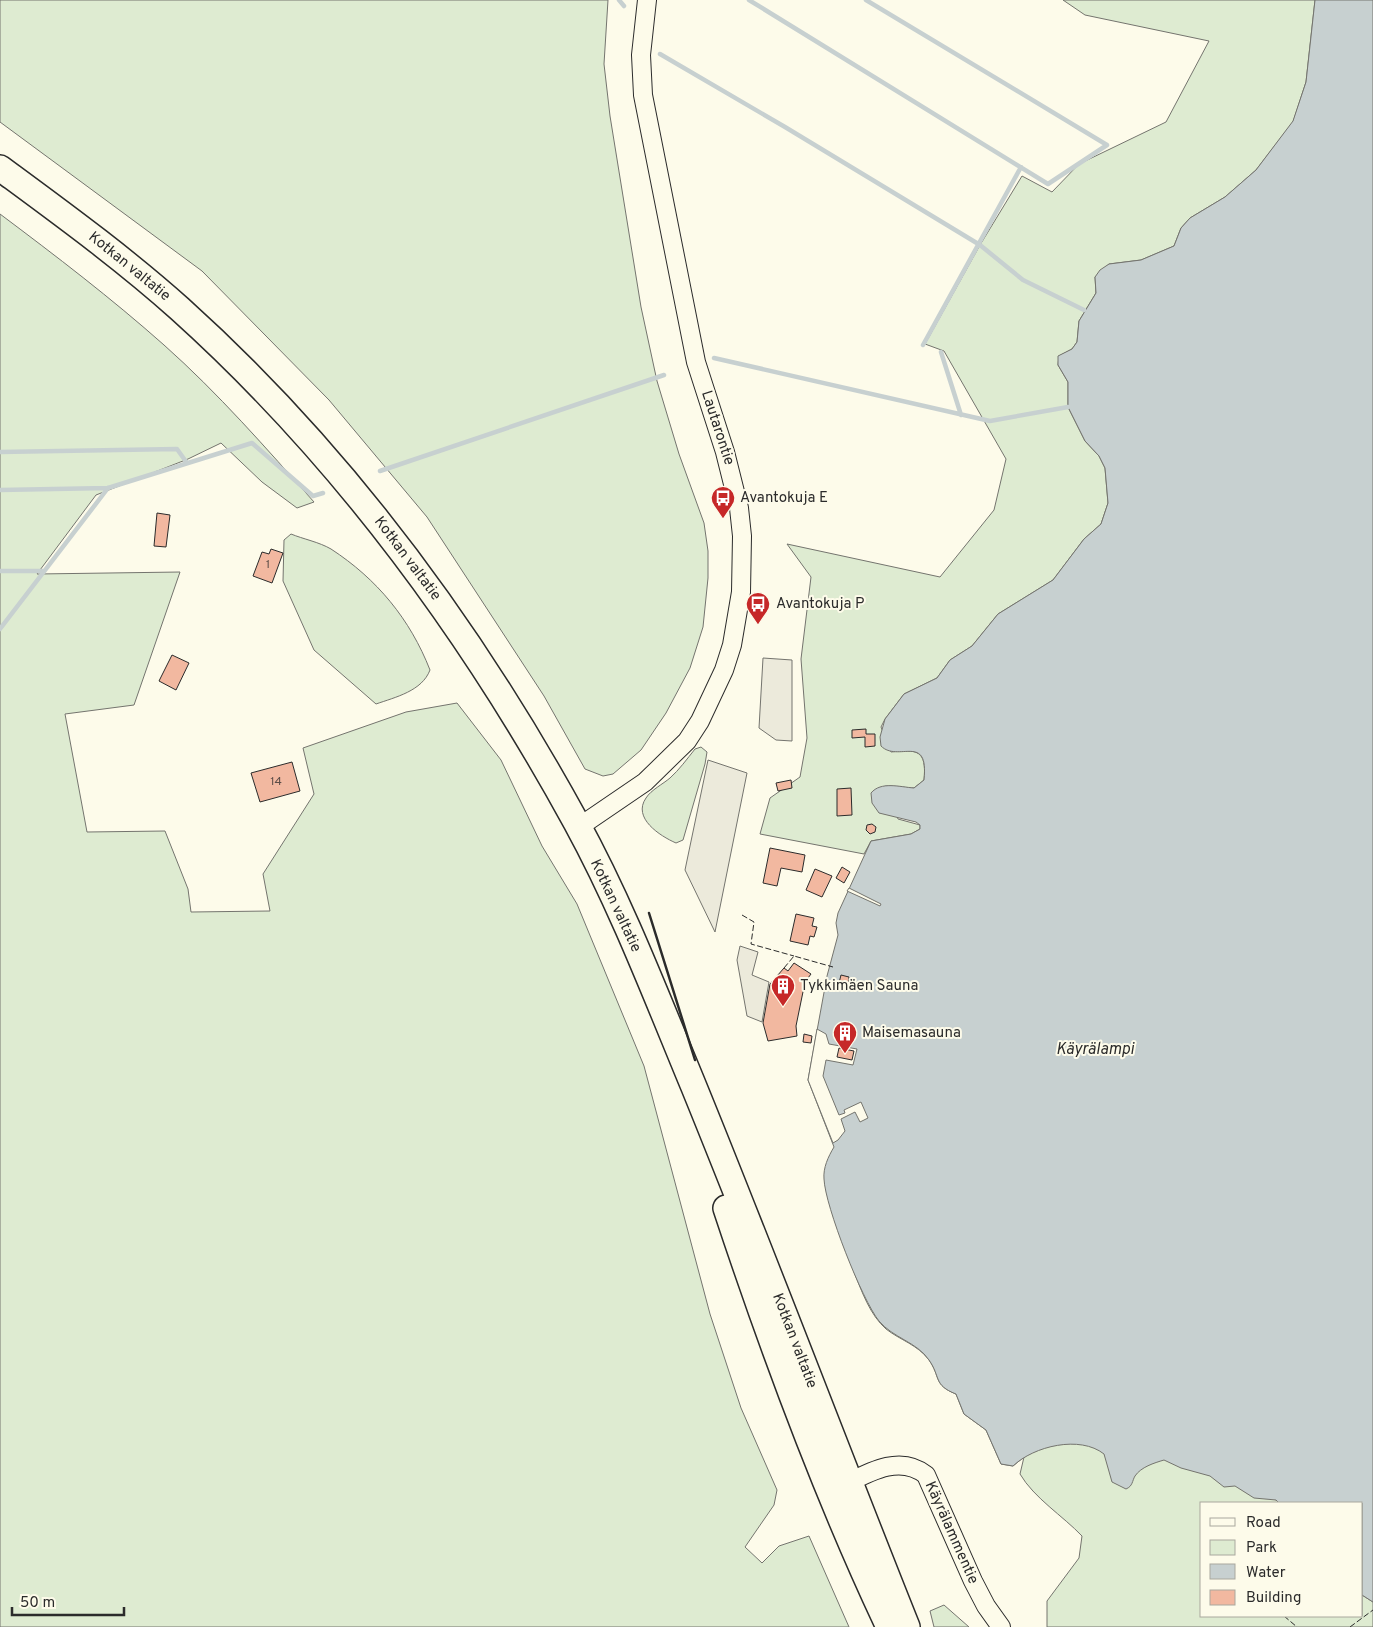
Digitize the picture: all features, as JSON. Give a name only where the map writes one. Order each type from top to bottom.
[{"type":"highway","name":"Kotkan valtatie","points":[[0,168],[133,269],[181,310],[230,357],[325,458],[376,518],[446,610],[532,743],[579,827],[620,914],[737,1193],[840,1487],[864,1575],[889,1627]]},
{"type":"highway","name":"Kotkan valtatie","points":[[840,1487],[907,1627]]},
{"type":"street","name":"Lautarontie","points":[[579,827],[645,782],[687,741],[700,722],[724,670],[732,645],[741,592],[742,536],[739,508],[725,452],[692,346],[643,95],[641,55],[647,0]]},
{"type":"street","name":"Käyrälammentie","points":[[840,1487],[873,1470],[896,1465],[912,1466],[926,1475],[973,1581],[1000,1627]]},
{"type":"green space","points":[[0,0],[608,0],[604,64],[610,116],[641,307],[657,381],[679,454],[704,523],[708,551],[708,578],[703,627],[690,668],[666,713],[641,750],[613,774],[603,776],[585,769],[544,696],[427,517],[329,400],[202,271],[0,122]]},
{"type":"green space","points":[[1063,0],[1315,0],[1306,82],[1293,122],[1256,170],[1225,197],[1190,218],[1181,228],[1174,246],[1141,260],[1109,264],[1095,277],[1096,293],[1079,321],[1077,342],[1072,349],[1059,356],[1058,365],[1068,382],[1068,407],[1085,441],[1099,456],[1105,468],[1108,503],[1101,524],[1084,539],[1053,580],[998,614],[972,646],[950,660],[937,678],[904,694],[885,719],[881,727],[891,752],[914,752],[922,757],[924,763],[924,780],[914,788],[885,786],[898,819],[920,825],[920,829],[911,834],[871,841],[864,854],[760,834],[770,798],[800,777],[807,738],[801,659],[811,577],[787,544],[940,577],[994,510],[1006,459],[944,351],[925,344],[980,245],[1022,176],[1052,192],[1079,164],[1166,122],[1209,41],[1085,15]]},
{"type":"green space","points":[[0,214],[104,294],[184,363],[241,421],[314,502],[297,508],[262,482],[221,443],[188,459],[96,495],[37,574],[180,572],[134,705],[65,714],[87,832],[165,831],[188,889],[191,912],[270,911],[263,874],[314,794],[303,748],[406,712],[457,703],[501,760],[542,846],[577,904],[644,1066],[710,1314],[741,1408],[777,1490],[774,1505],[745,1547],[762,1563],[779,1546],[809,1536],[849,1627],[0,1627]]},
{"type":"green space","points":[[291,534],[331,549],[363,573],[377,587],[402,617],[422,651],[430,670],[421,683],[400,696],[376,704],[314,650],[283,581],[284,540]]},
{"type":"green space","points":[[701,747],[707,752],[705,764],[683,840],[676,843],[663,836],[650,825],[645,819],[643,805],[651,792],[673,775],[695,749]]},
{"type":"green space","points":[[871,1266],[1276,1500],[1278,1502],[1200,1502],[1200,1617],[1363,1617],[1363,1596],[1373,1602],[1373,1627],[1047,1627],[1047,1601],[1079,1558],[1082,1536],[1026,1483],[1020,1474],[1024,1457],[1013,1466],[1001,1464],[986,1430],[964,1414],[956,1394],[941,1384],[933,1366],[925,1355],[914,1346],[891,1333],[875,1317],[854,1272]]},
{"type":"green space","points":[[944,1605],[969,1627],[934,1627],[930,1611]]},
{"type":"shaded area","points":[[763,658],[792,660],[792,741],[776,740],[759,728]]},
{"type":"shaded area","points":[[708,760],[747,773],[715,932],[685,870]]},
{"type":"shaded area","points":[[740,946],[758,952],[752,975],[769,982],[762,1022],[747,1016],[737,960]]},
{"type":"water","name":"Käyrälampi","points":[[1315,0],[1373,0],[1373,1602],[1363,1596],[1363,1502],[1278,1502],[1276,1500],[1254,1498],[1235,1486],[1224,1487],[1210,1476],[1181,1468],[1164,1460],[1141,1470],[1126,1489],[1112,1482],[1104,1454],[1094,1448],[1083,1445],[1057,1445],[1033,1453],[1013,1466],[1001,1464],[986,1430],[964,1414],[956,1394],[941,1384],[933,1366],[924,1354],[912,1344],[891,1332],[879,1321],[863,1294],[837,1230],[826,1192],[824,1171],[834,1147],[808,1080],[827,976],[838,935],[836,923],[838,913],[871,841],[911,834],[920,829],[920,825],[916,822],[879,813],[872,803],[871,793],[875,789],[885,786],[914,788],[924,780],[922,757],[917,753],[911,751],[896,752],[881,746],[880,737],[885,719],[904,694],[937,678],[950,660],[972,646],[998,614],[1053,580],[1084,539],[1101,524],[1108,503],[1105,468],[1099,456],[1085,441],[1068,407],[1068,382],[1058,365],[1058,356],[1072,349],[1077,342],[1079,321],[1096,293],[1095,277],[1100,270],[1109,264],[1141,260],[1174,246],[1181,228],[1190,218],[1225,197],[1256,170],[1293,121],[1306,82]]},
{"type":"pier","points":[[849,888],[881,904],[880,906],[847,891]]},
{"type":"pier","points":[[817,1029],[826,1034],[829,1044],[857,1049],[853,1065],[826,1060],[823,1076],[839,1115],[845,1113],[844,1110],[861,1102],[868,1118],[860,1122],[855,1112],[841,1119],[845,1131],[833,1143],[808,1080]]},
{"type":"building","points":[[157,513],[170,515],[166,547],[154,546]]},
{"type":"building","points":[[271,549],[283,553],[272,583],[253,576],[262,552],[269,554]]},
{"type":"building","points":[[172,655],[189,663],[176,690],[159,681]]},
{"type":"building","points":[[866,729],[866,734],[875,734],[875,746],[865,747],[865,737],[852,738],[852,730]]},
{"type":"building","points":[[292,762],[300,791],[260,802],[251,773]]},
{"type":"building","points":[[791,780],[792,788],[778,791],[776,783]]},
{"type":"building","points":[[851,788],[852,815],[837,816],[837,789]]},
{"type":"building","points":[[872,824],[876,827],[875,832],[870,834],[866,830],[867,825]]},
{"type":"building","points":[[770,848],[805,855],[802,872],[781,868],[777,886],[763,883]]},
{"type":"building","points":[[842,867],[850,872],[844,883],[836,878]]},
{"type":"building","points":[[815,869],[832,876],[822,897],[806,890]]},
{"type":"building","points":[[796,914],[814,918],[812,926],[817,927],[814,937],[810,936],[808,945],[790,941]]},
{"type":"building","name":"Tykkimäen Sauna","points":[[794,963],[811,974],[805,982],[796,1026],[797,1036],[768,1041],[763,1023],[770,984],[784,968],[788,971]]},
{"type":"building","points":[[841,975],[849,977],[848,985],[839,983]]},
{"type":"building","points":[[816,980],[824,981],[822,989],[814,987]]},
{"type":"building","points":[[804,1034],[812,1036],[811,1043],[803,1042]]},
{"type":"building","name":"Maisemasauna","points":[[839,1048],[854,1051],[852,1060],[837,1057]]},
{"type":"waterway","points":[[619,0],[624,6]]},
{"type":"waterway","points":[[749,0],[1048,184],[1107,145],[866,0]]},
{"type":"waterway","points":[[660,54],[980,245],[1023,280],[1084,310]]},
{"type":"waterway","points":[[923,345],[1021,167]]},
{"type":"waterway","points":[[941,352],[961,415]]},
{"type":"waterway","points":[[714,358],[990,421],[1068,407]]},
{"type":"waterway","points":[[380,471],[664,375]]},
{"type":"waterway","points":[[0,490],[108,488],[252,443],[313,496],[323,493]]},
{"type":"waterway","points":[[0,452],[177,449],[187,463]]},
{"type":"waterway","points":[[0,629],[108,488]]},
{"type":"waterway","points":[[0,571],[44,571]]},
{"type":"fence","points":[[742,915],[754,922],[751,944],[794,956]]},
{"type":"fence","points":[[784,968],[794,956],[833,967]]},
{"type":"fence","points":[[1350,1627],[1373,1610]]},
{"type":"fence","points":[[1285,1617],[1297,1627]]},
{"type":"wall","points":[[649,913],[695,1060]]},
{"type":"place","name":"Avantokuja E","points":[[723,519]]},
{"type":"place","name":"Avantokuja P","points":[[758,625]]},
{"type":"place","name":"Tykkimäen Sauna","points":[[783,1007]]},
{"type":"place","name":"Maisemasauna","points":[[845,1054]]}]
